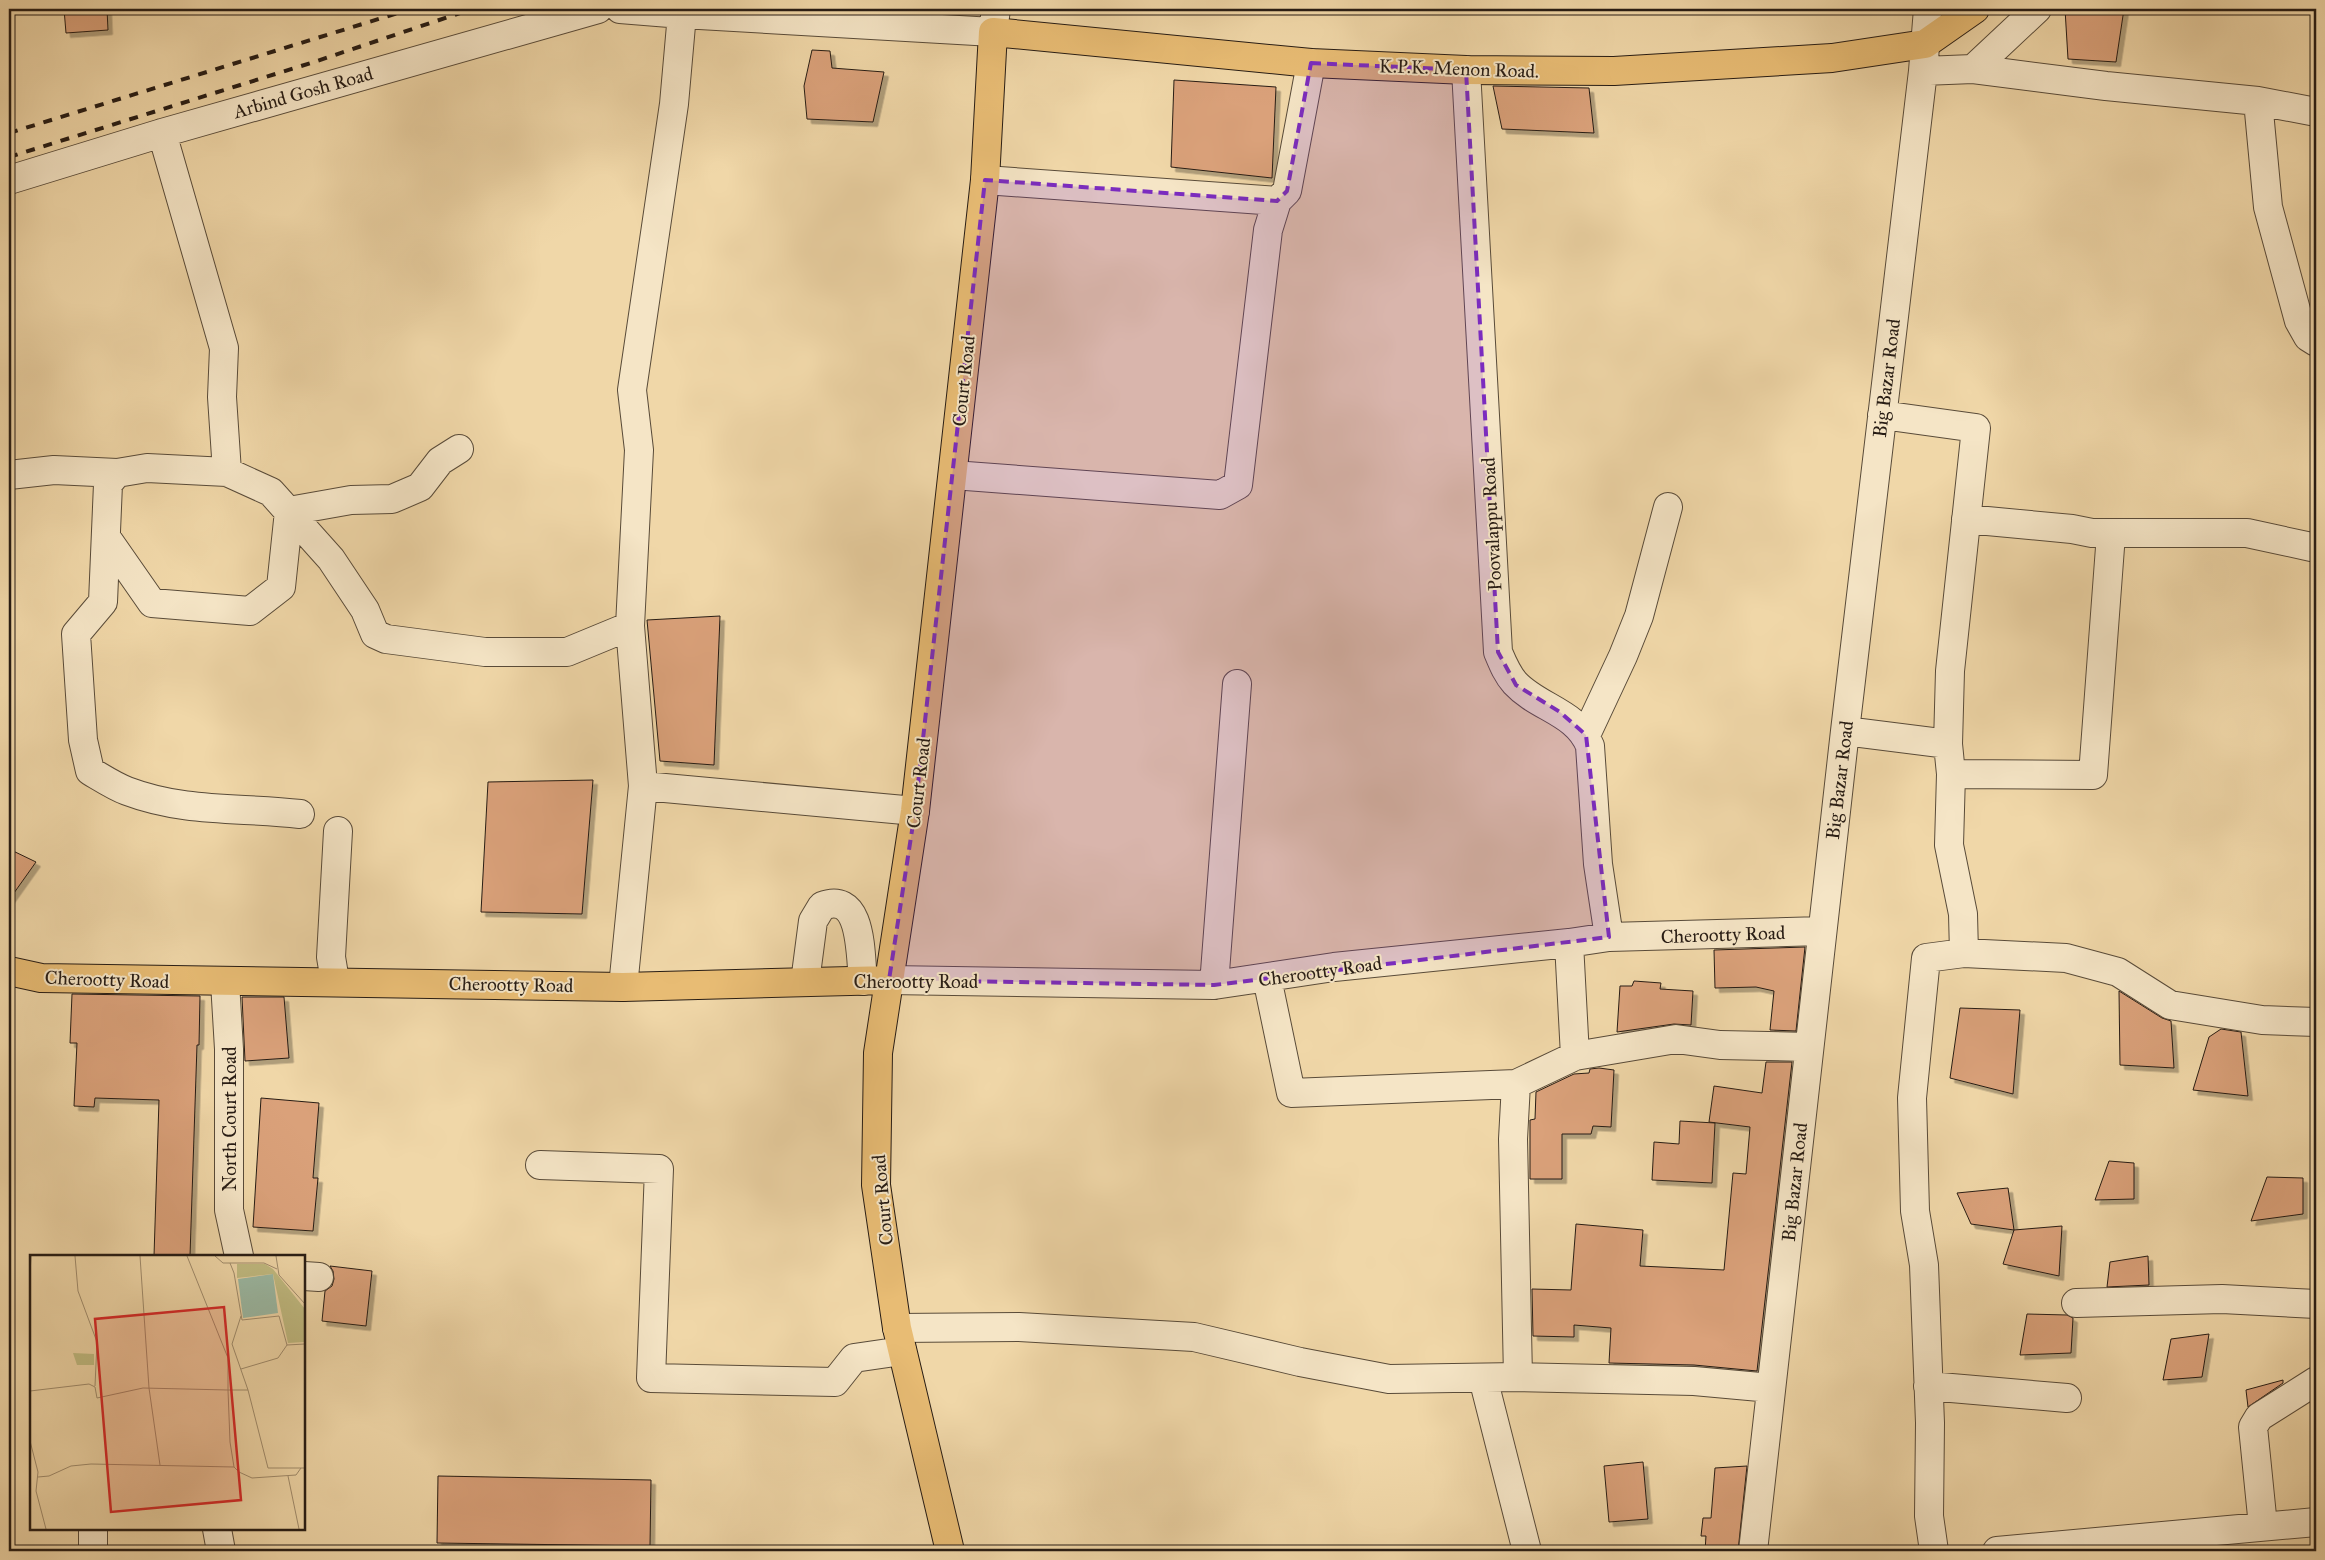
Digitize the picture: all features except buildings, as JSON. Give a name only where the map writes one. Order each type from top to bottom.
[{"type":"main road","points":[[1924,57],[1974,9]]},
{"type":"main road","name":"K.P.K. Menon Road.","points":[[994,20],[1311,63],[1466,70],[1614,71],[1832,58],[1924,57]]},
{"type":"main road","name":"Court Road","points":[[950,1551],[900,1340],[876,1185],[878,1053],[876,980],[915,811],[985,180],[994,20]]},
{"type":"main road","name":"Cherootty Road","points":[[9,971],[41,978],[225,982],[335,981],[623,987],[876,980]]},
{"type":"street","name":"Arbind Gosh Road","points":[[9,180],[162,133],[598,9]]},
{"type":"street","points":[[620,9],[682,14],[994,20]]},
{"type":"street","name":"Big Bazar Road","points":[[1753,1551],[1928,9]]},
{"type":"street","points":[[1973,69],[2037,9]]},
{"type":"street","points":[[623,987],[643,786],[630,626],[639,450],[632,390],[674,104],[682,14]]},
{"type":"street","points":[[1924,57],[1973,69],[2106,86],[2258,101],[2315,116]]},
{"type":"street","points":[[952,474],[1220,495],[1238,485],[1268,230],[1277,201],[1287,191],[1311,63]]},
{"type":"street","name":"Poovalappu Road","points":[[1466,70],[1498,652],[1505,670],[1516,685],[1560,712],[1586,735]]},
{"type":"street","points":[[2258,101],[2268,207],[2299,321],[2308,337],[2316,342]]},
{"type":"street","points":[[162,133],[224,348],[222,397],[227,472]]},
{"type":"street","points":[[985,180],[1277,201]]},
{"type":"street","points":[[1882,415],[1976,428],[1950,671],[1948,744],[1951,774],[1949,845],[1963,914],[1964,953]]},
{"type":"street","points":[[289,511],[351,500],[392,499],[420,487],[440,461],[459,449]]},
{"type":"street","points":[[9,475],[54,470],[117,473],[147,468],[227,472],[271,492],[331,559],[365,610],[375,634],[386,639],[485,652],[567,652],[630,626]]},
{"type":"street","points":[[117,473],[108,484],[103,602],[76,634],[83,740],[90,771],[125,791],[158,801],[209,810],[259,809],[300,814]]},
{"type":"street","points":[[1609,937],[1598,864],[1590,746],[1586,735],[1624,656],[1639,616],[1668,507]]},
{"type":"street","points":[[106,537],[152,603],[250,611],[281,587],[289,511]]},
{"type":"street","points":[[1966,519],[2112,534],[2247,534],[2316,548]]},
{"type":"street","points":[[1951,774],[2092,775],[2112,534]]},
{"type":"street","points":[[1214,984],[1236,684]]},
{"type":"street","points":[[1845,731],[1948,744]]},
{"type":"street","points":[[643,786],[915,811]]},
{"type":"street","points":[[335,981],[331,957],[338,831]]},
{"type":"street","points":[[805,982],[811,932],[816,912],[822,906],[838,903],[846,906],[854,919],[876,980]]},
{"type":"street","name":"Cherootty Road","points":[[876,980],[1214,984],[1334,967],[1569,944],[1609,937],[1822,931]]},
{"type":"street","points":[[1569,944],[1575,1056]]},
{"type":"street","points":[[1934,1551],[1929,1516],[1930,1423],[1924,1265],[1915,1211],[1912,1098],[1926,958],[1964,953],[2066,958],[2118,972],[2170,1005],[2262,1020],[2316,1022]]},
{"type":"street","points":[[1267,978],[1291,1093],[1516,1084],[1575,1056],[1676,1039],[1720,1045],[1809,1047]]},
{"type":"street","name":"North Court Road","points":[[225,982],[229,1049],[229,1210],[239,1255]]},
{"type":"street","points":[[1516,1084],[1513,1139],[1518,1377]]},
{"type":"street","points":[[540,1165],[659,1169],[651,1378],[835,1382],[854,1358],[900,1340],[1019,1327],[1194,1337],[1300,1362],[1389,1379],[1518,1377],[1694,1381],[1771,1388]]},
{"type":"street","points":[[2076,1303],[2222,1299],[2316,1304]]},
{"type":"street","points":[[1483,1378],[1527,1551]]},
{"type":"street","points":[[2263,1526],[2253,1427],[2259,1417],[2316,1381]]},
{"type":"street","points":[[1928,1386],[2067,1398]]},
{"type":"street","points":[[1997,1551],[2316,1522]]},
{"type":"street","points":[[93,1551],[94,1530]]},
{"type":"street","points":[[217,1530],[221,1551]]},
{"type":"highlighted area","points":[[1311,63],[1466,70],[1498,652],[1516,685],[1560,712],[1586,735],[1609,937],[1214,985],[889,980],[915,811],[985,180],[1277,201],[1287,191]]},
{"type":"railway","points":[[9,133],[411,9]]},
{"type":"railway","points":[[9,157],[314,62],[472,9]]}]
